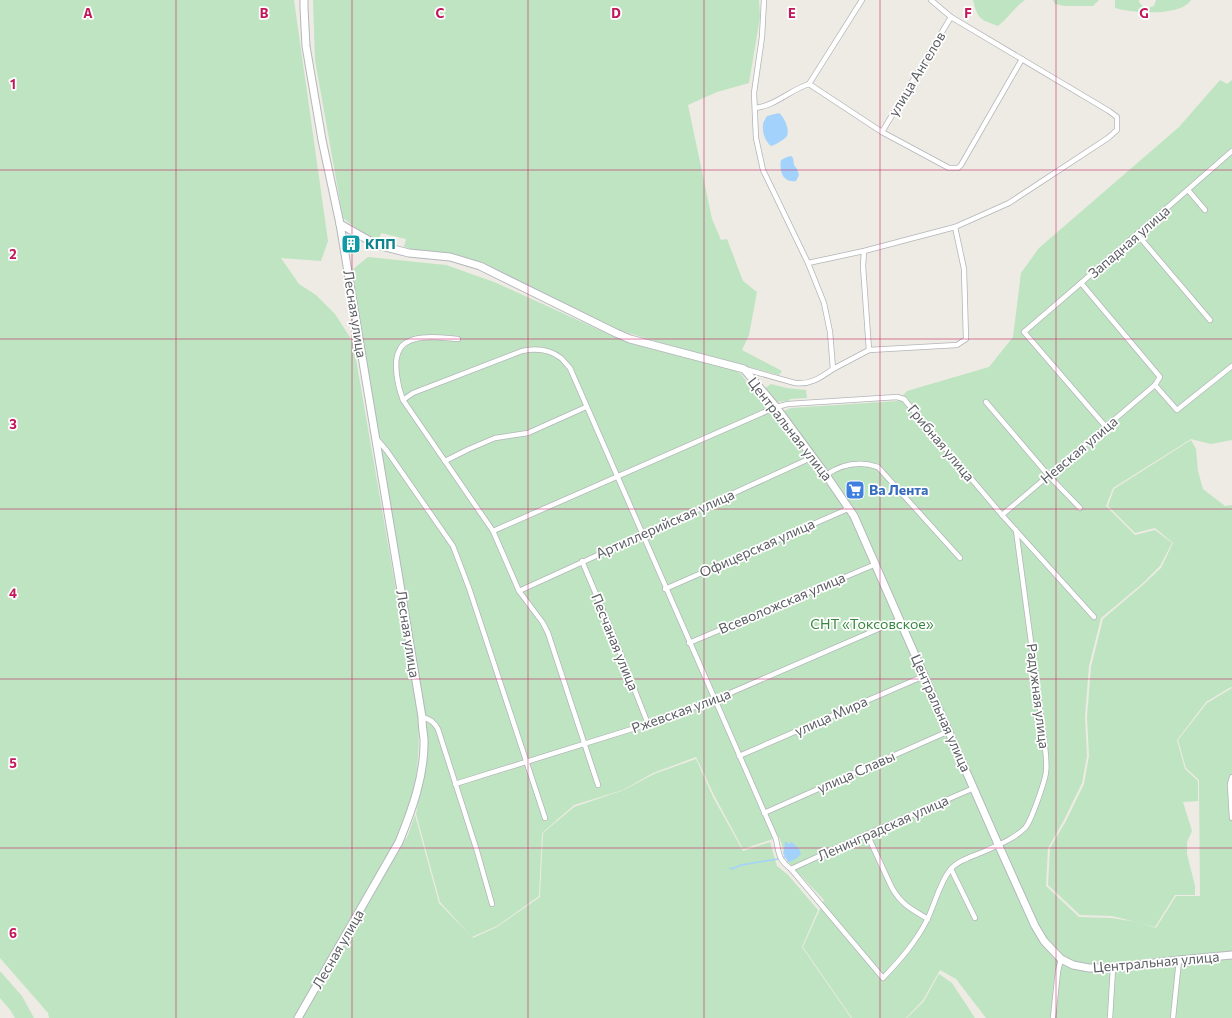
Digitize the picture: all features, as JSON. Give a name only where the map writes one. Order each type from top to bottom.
[{"type":"street","name":"Лесная улица","points":[[298,1018],[399,842],[410,814],[418,786],[424,740],[422,717],[340,224],[322,140],[306,46],[304,0]]},
{"type":"street","points":[[764,0],[762,37],[754,92],[756,138],[763,170],[808,263],[824,303],[830,332],[833,369]]},
{"type":"street","points":[[755,108],[766,106],[801,86],[809,84],[862,0]]},
{"type":"street","points":[[808,263],[864,251],[955,227],[1009,203],[1108,138],[1117,130],[1117,117],[1109,111],[951,17],[931,0]]},
{"type":"street","name":"улица Ангелов","points":[[882,132],[951,17]]},
{"type":"street","points":[[809,84],[882,132],[950,168],[958,168],[1022,59]]},
{"type":"street","name":"Западная улица","points":[[1106,427],[1024,332],[1232,151]]},
{"type":"street","points":[[1188,190],[1205,210]]},
{"type":"street","name":"Центральная улица","points":[[340,224],[376,245],[409,253],[450,257],[480,266],[630,339],[744,369],[776,407],[850,508],[876,564],[899,620],[998,844],[1044,941],[1061,959],[1073,965],[1089,968],[1113,968],[1232,955]]},
{"type":"street","points":[[744,369],[802,384],[818,380],[833,369],[869,350],[957,345],[966,339],[964,269],[955,227]]},
{"type":"street","points":[[1137,234],[1210,320]]},
{"type":"street","points":[[864,251],[863,266],[869,350]]},
{"type":"street","points":[[1081,283],[1160,377],[1155,385],[1177,410],[1232,366]]},
{"type":"street","points":[[458,339],[426,338],[406,342],[400,348],[396,358],[400,392],[403,400],[493,531],[518,591],[543,623],[548,633],[598,785]]},
{"type":"street","points":[[403,400],[413,393],[522,351],[535,348],[545,350],[561,358],[570,368],[665,589],[776,839],[780,858],[784,864],[791,869],[883,978],[907,952],[928,919],[945,877],[951,869],[976,918]]},
{"type":"street","name":"Невская улица","points":[[1002,515],[1155,385]]},
{"type":"street","name":"Грибная улица","points":[[776,407],[788,404],[827,401],[897,397],[904,399],[1002,515],[1094,618]]},
{"type":"street","points":[[986,402],[1049,476],[1080,508]]},
{"type":"street","points":[[445,461],[469,448],[495,438],[528,433],[586,407]]},
{"type":"street","points":[[493,531],[776,407]]},
{"type":"street","points":[[376,437],[453,546],[469,588],[545,818]]},
{"type":"street","name":"Артиллерийская улица","points":[[518,591],[813,457]]},
{"type":"street","points":[[826,475],[845,465],[868,464],[878,467],[960,558]]},
{"type":"street","name":"Офицерская улица","points":[[665,589],[850,508]]},
{"type":"street","name":"Радужная улица","points":[[951,869],[958,863],[1018,834],[1026,828],[1046,773],[1045,747],[1016,530]]},
{"type":"street","name":"Песчаная улица","points":[[582,561],[648,724]]},
{"type":"street","name":"Всеволожская улица","points":[[689,643],[876,564]]},
{"type":"street","name":"Ржевская улица","points":[[455,784],[648,724],[714,700],[899,620]]},
{"type":"street","name":"улица Мира","points":[[739,756],[924,676]]},
{"type":"street","points":[[422,717],[429,719],[438,729],[477,851],[492,904]]},
{"type":"street","name":"улица Славы","points":[[764,812],[949,731]]},
{"type":"street","points":[[1232,777],[1232,818]]},
{"type":"street","name":"Ленинградская улица","points":[[791,869],[867,834],[974,788]]},
{"type":"street","points":[[867,834],[897,896],[904,905],[928,919]]},
{"type":"street","points":[[1053,1018],[1058,970],[1061,959]]},
{"type":"street","points":[[1173,1018],[1179,960]]},
{"type":"street","points":[[1110,1018],[1113,968]]},
{"type":"green space","points":[[0,0],[294,0],[328,241],[321,261],[281,258],[299,284],[316,295],[335,314],[353,342],[418,717],[419,741],[416,779],[406,815],[395,841],[294,1018],[49,1018],[48,1013],[0,958]]},
{"type":"green space","points":[[313,0],[759,0],[760,17],[749,83],[717,92],[688,105],[712,219],[721,240],[727,239],[743,281],[757,292],[749,335],[742,350],[782,371],[779,375],[675,347],[619,330],[480,262],[451,253],[417,250],[404,247],[406,239],[381,233],[378,242],[366,236],[343,218],[315,60]]},
{"type":"green space","points":[[973,0],[1025,0],[998,26],[983,20],[978,15]]},
{"type":"green space","points":[[1053,0],[1099,0],[1093,6],[1065,6],[1055,4]]},
{"type":"green space","points":[[1115,0],[1139,0],[1145,9],[1154,6],[1156,0],[1191,0],[1186,5],[1177,9],[1143,12],[1115,8]]},
{"type":"green space","name":"СНТ «Токсовское»","points":[[1220,80],[1227,84],[1232,80],[1232,440],[1211,444],[1191,439],[1113,488],[1106,506],[1135,535],[1155,530],[1172,543],[1160,566],[1143,583],[1101,618],[1089,666],[1085,716],[1087,756],[1082,783],[1048,848],[1046,886],[1079,917],[1111,918],[1137,922],[1156,928],[1176,896],[1200,896],[1199,780],[1186,768],[1178,740],[1207,703],[1232,688],[1232,1018],[986,1018],[956,979],[940,970],[923,1000],[906,1018],[852,1018],[803,947],[824,900],[788,862],[779,837],[743,849],[715,797],[696,757],[653,773],[623,790],[574,805],[542,833],[539,896],[497,926],[472,937],[440,902],[416,814],[423,775],[424,715],[352,270],[368,257],[446,265],[494,282],[615,337],[733,369],[741,374],[772,416],[791,408],[898,401],[907,391],[989,367],[1013,337],[1021,273],[1039,248],[1179,127]]},
{"type":"green space","points":[[771,384],[787,388],[806,390],[807,398],[773,402],[764,389]]},
{"type":"green space","points":[[1191,440],[1196,449],[1198,471],[1203,489],[1225,506],[1232,505],[1232,687],[1206,702],[1177,740],[1185,769],[1198,781],[1198,801],[1183,802],[1192,831],[1187,842],[1187,854],[1195,886],[1195,895],[1175,895],[1155,927],[1112,916],[1080,915],[1048,885],[1050,848],[1066,821],[1084,784],[1089,756],[1087,717],[1091,667],[1103,619],[1161,568],[1173,543],[1155,528],[1135,533],[1108,506],[1114,489]]},
{"type":"green space","points":[[696,759],[713,797],[743,851],[770,842],[777,866],[788,875],[818,910],[802,947],[851,1018],[302,1018],[408,835],[415,815],[439,903],[473,938],[497,927],[540,897],[543,833],[574,807],[624,790],[654,774]]},
{"type":"green space","points":[[0,971],[22,996],[34,1018],[15,1018],[0,998]]},
{"type":"green space","points":[[939,974],[952,983],[975,1018],[907,1018],[924,1001]]},
{"type":"water","points":[[779,113],[786,123],[788,133],[784,139],[771,146],[764,136],[763,124],[767,116]]},
{"type":"water","points":[[791,156],[799,175],[796,181],[788,180],[781,172],[781,160]]},
{"type":"water","points":[[785,842],[788,844],[792,842],[799,849],[801,854],[792,861],[788,862],[783,853]]},
{"type":"waterway","points":[[730,868],[732,869],[741,865],[785,857]]},
{"type":"place","name":"КПП","points":[[351,244]]},
{"type":"place","name":"Ва Лента","points":[[855,490]]}]
